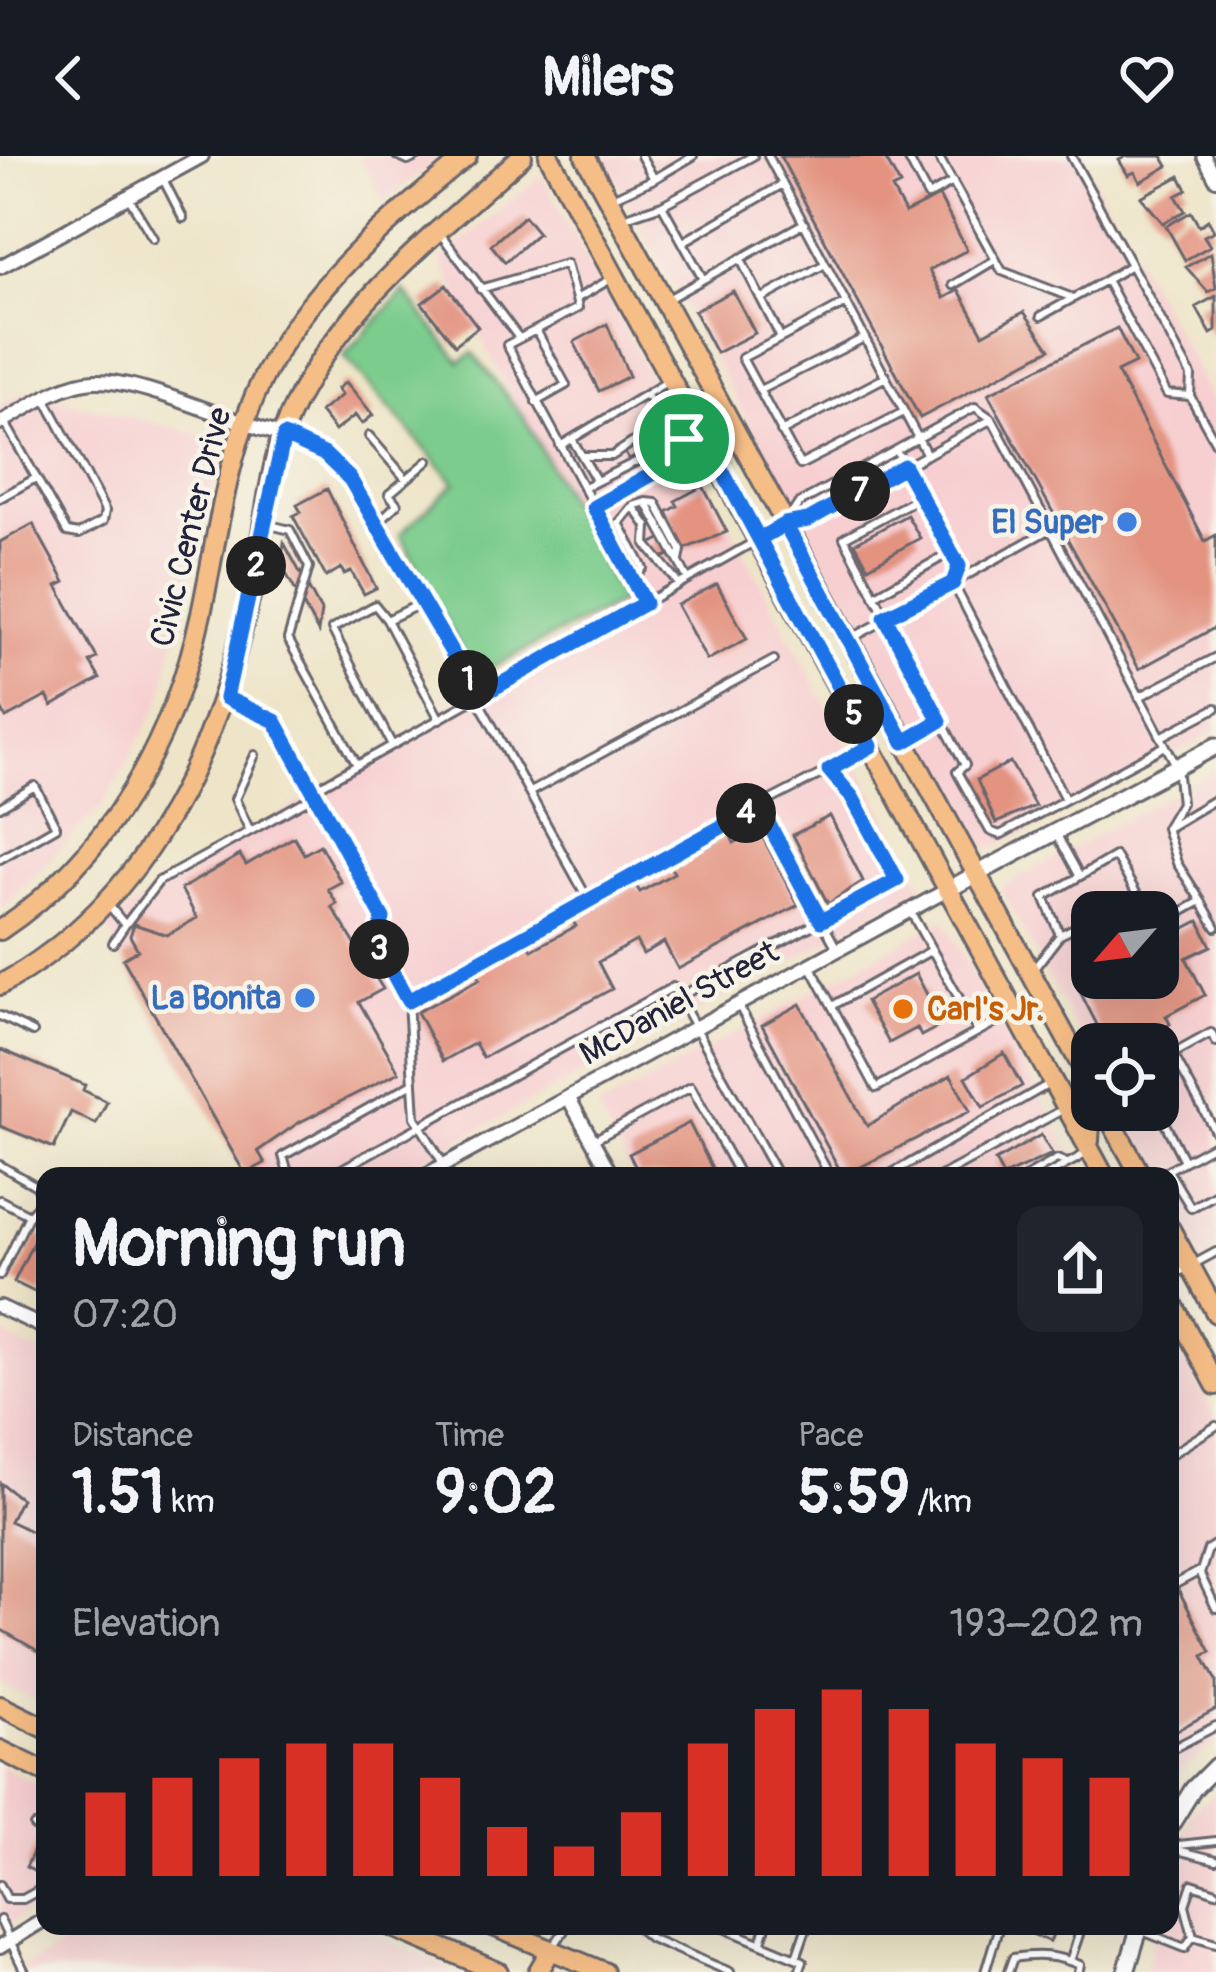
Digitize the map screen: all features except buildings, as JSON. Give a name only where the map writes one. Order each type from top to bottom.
[{"type":"main road","name":"Civic Center Drive","points":[[0,930],[83,858],[147,770],[184,683],[242,426],[285,338],[338,266],[467,156]]},
{"type":"main road","name":"Civic Center Drive","points":[[0,985],[57,946],[106,901],[152,849],[182,803],[226,698],[293,406],[348,320],[522,156]]},
{"type":"main road","points":[[549,156],[1099,1167]]},
{"type":"main road","points":[[585,156],[1071,1047]]},
{"type":"main road","points":[[759,539],[785,524]]},
{"type":"main road","points":[[1090,1151],[1091,1131]]},
{"type":"main road","points":[[1116,1131],[1136,1167]]},
{"type":"main road","points":[[1179,1246],[1216,1313]]},
{"type":"main road","points":[[1179,1316],[1216,1385]]},
{"type":"main road","points":[[0,1706],[36,1724]]},
{"type":"main road","points":[[0,1750],[36,1768]]},
{"type":"main road","points":[[412,1935],[498,1972]]},
{"type":"main road","points":[[515,1935],[604,1972]]},
{"type":"main road","points":[[538,1972],[551,1950]]},
{"type":"street","points":[[1204,156],[1216,179]]},
{"type":"street","points":[[0,267],[192,158]]},
{"type":"street","points":[[2,422],[45,398],[94,381],[284,436]]},
{"type":"street","name":"McDaniel Street","points":[[440,1167],[1216,746]]},
{"type":"street","points":[[568,1097],[607,1167]]},
{"type":"street","points":[[0,1307],[36,1324]]},
{"type":"street","points":[[1179,1812],[1216,1766]]},
{"type":"street","points":[[6,1944],[36,1925]]},
{"type":"street","points":[[1126,1972],[1137,1935]]},
{"type":"lane","points":[[397,156],[408,161],[418,156]]},
{"type":"lane","points":[[641,156],[654,179]]},
{"type":"lane","points":[[609,200],[693,156]]},
{"type":"lane","points":[[620,220],[662,205],[736,160],[753,156]]},
{"type":"lane","points":[[768,156],[927,454]]},
{"type":"lane","points":[[907,156],[928,196],[953,182]]},
{"type":"lane","points":[[938,156],[1002,271],[1072,298]]},
{"type":"lane","points":[[1071,156],[1192,374],[1190,396],[1216,443]]},
{"type":"lane","points":[[163,177],[183,218]]},
{"type":"lane","points":[[683,242],[783,184]]},
{"type":"lane","points":[[128,196],[153,238]]},
{"type":"lane","points":[[662,205],[703,279]]},
{"type":"lane","points":[[663,302],[804,223]]},
{"type":"lane","points":[[438,232],[467,264],[480,289],[519,338]]},
{"type":"lane","points":[[740,258],[781,338]]},
{"type":"lane","points":[[953,285],[995,260]]},
{"type":"lane","points":[[761,299],[825,263]]},
{"type":"lane","points":[[480,289],[566,264],[578,308],[507,345],[645,603]]},
{"type":"lane","points":[[1040,316],[1131,266]]},
{"type":"lane","points":[[576,299],[615,277]]},
{"type":"lane","points":[[1106,280],[1167,394],[1190,396]]},
{"type":"lane","points":[[846,303],[742,358],[781,432],[800,465],[904,412]]},
{"type":"lane","points":[[536,330],[566,386],[536,402]]},
{"type":"lane","points":[[760,390],[864,338]]},
{"type":"lane","points":[[781,432],[885,377]]},
{"type":"lane","points":[[560,446],[672,379]]},
{"type":"lane","points":[[647,395],[681,458]]},
{"type":"lane","points":[[2,422],[67,532],[79,534],[103,521],[105,511],[45,398]]},
{"type":"lane","points":[[785,524],[799,503],[975,407],[992,419],[1177,767],[1181,803],[1166,828],[1177,862],[1212,910],[1216,927]]},
{"type":"lane","points":[[785,524],[808,520],[992,419]]},
{"type":"lane","points":[[582,456],[612,456],[662,423]]},
{"type":"lane","points":[[284,436],[324,454],[350,479],[478,697],[590,903]]},
{"type":"lane","points":[[369,436],[406,479]]},
{"type":"lane","points":[[0,445],[13,437]]},
{"type":"lane","points":[[583,488],[674,445],[703,437]]},
{"type":"lane","points":[[594,507],[681,458],[703,437]]},
{"type":"lane","points":[[572,439],[596,480]]},
{"type":"lane","points":[[896,452],[959,566],[953,583],[1065,799]]},
{"type":"lane","points":[[377,524],[397,504],[389,494],[428,461]]},
{"type":"lane","points":[[0,498],[36,478]]},
{"type":"lane","points":[[922,496],[844,538],[965,765],[958,772],[990,831],[1000,835],[1166,746]]},
{"type":"lane","points":[[632,579],[643,568],[642,559],[619,523],[633,506],[646,502],[688,579]]},
{"type":"lane","points":[[633,506],[646,526],[646,544],[679,584]]},
{"type":"lane","points":[[265,524],[290,530],[309,567],[288,639],[357,765]]},
{"type":"lane","points":[[848,640],[1050,530]]},
{"type":"lane","points":[[113,943],[159,881],[759,539]]},
{"type":"lane","points":[[874,596],[951,552]]},
{"type":"lane","points":[[387,620],[424,602]]},
{"type":"lane","points":[[392,746],[332,629],[375,605],[439,719]]},
{"type":"lane","points":[[1139,697],[1216,657]]},
{"type":"lane","points":[[530,792],[774,660]]},
{"type":"lane","points":[[226,698],[275,721],[383,918],[377,944],[408,1001],[419,1124],[444,1165]]},
{"type":"lane","points":[[1161,737],[1216,708]]},
{"type":"lane","points":[[904,742],[940,721]]},
{"type":"lane","points":[[408,1001],[871,746]]},
{"type":"lane","points":[[250,831],[235,799],[254,755]]},
{"type":"lane","points":[[679,998],[897,880],[852,797],[829,770]]},
{"type":"lane","points":[[0,807],[35,786],[56,827],[0,859]]},
{"type":"lane","points":[[1166,828],[1216,799]]},
{"type":"lane","points":[[759,806],[837,950]]},
{"type":"lane","points":[[1056,832],[1079,875]]},
{"type":"lane","points":[[1060,935],[1044,898],[1079,875],[1115,856],[1135,891]]},
{"type":"lane","points":[[106,901],[125,925]]},
{"type":"lane","points":[[1179,913],[1201,901]]},
{"type":"lane","points":[[910,910],[978,1032]]},
{"type":"lane","points":[[1030,973],[1060,935],[1071,930]]},
{"type":"lane","points":[[832,1006],[932,950]]},
{"type":"lane","points":[[810,965],[876,1088],[1015,1011]]},
{"type":"lane","points":[[345,1167],[673,987],[773,1167]]},
{"type":"lane","points":[[739,1004],[825,1167]]},
{"type":"lane","points":[[0,1016],[33,1032]]},
{"type":"lane","points":[[1179,1051],[1214,1032],[1216,1042]]},
{"type":"lane","points":[[1179,1065],[1216,1132]]},
{"type":"lane","points":[[903,1167],[1053,1082]]},
{"type":"lane","points":[[287,1167],[283,1156],[413,1083]]},
{"type":"lane","points":[[593,1141],[691,1087],[735,1167]]},
{"type":"lane","points":[[960,1167],[1067,1107]]},
{"type":"lane","points":[[1169,1131],[1184,1161]]},
{"type":"lane","points":[[1173,1167],[1216,1144]]},
{"type":"lane","points":[[1062,1167],[1090,1151]]},
{"type":"lane","points":[[1044,1167],[1057,1160],[1068,1164]]},
{"type":"lane","points":[[0,1165],[36,1186]]},
{"type":"lane","points":[[1179,1188],[1191,1208],[1216,1195]]},
{"type":"lane","points":[[0,1200],[29,1214]]},
{"type":"lane","points":[[0,1275],[36,1207]]},
{"type":"lane","points":[[1179,1272],[1215,1254]]},
{"type":"lane","points":[[1179,1448],[1216,1426]]},
{"type":"lane","points":[[1179,1583],[1201,1571],[1216,1544]]},
{"type":"lane","points":[[1201,1571],[1216,1608]]},
{"type":"lane","points":[[1179,1745],[1216,1726]]},
{"type":"lane","points":[[1179,1846],[1216,1841]]},
{"type":"lane","points":[[1179,1850],[1216,1860]]},
{"type":"lane","points":[[0,1885],[8,1899],[23,1899],[36,1892]]},
{"type":"lane","points":[[1155,1935],[1185,1948],[1193,1936],[1184,1905],[1192,1885],[1216,1892]]},
{"type":"lane","points":[[0,1920],[6,1944],[25,1972]]},
{"type":"lane","points":[[551,1950],[561,1935]]},
{"type":"lane","points":[[646,1935],[730,1972]]},
{"type":"lane","points":[[741,1935],[803,1961],[800,1972]]},
{"type":"lane","points":[[761,1943],[763,1935]]},
{"type":"lane","points":[[796,1958],[804,1935]]},
{"type":"lane","points":[[985,1972],[995,1935]]},
{"type":"lane","points":[[1070,1961],[1079,1935]]},
{"type":"lane","points":[[1193,1936],[1216,1943]]},
{"type":"lane","points":[[1008,1972],[1013,1958],[1056,1955],[1080,1965],[1078,1972]]},
{"type":"shaded area","points":[[359,156],[442,156],[384,202]]},
{"type":"shaded area","points":[[603,156],[1081,156],[1216,406],[1216,732],[1000,845],[987,849],[977,843]]},
{"type":"shaded area","points":[[542,175],[925,889],[410,1167],[240,1167],[105,924],[622,601],[439,260]]},
{"type":"shaded area","points":[[26,391],[225,441],[159,706],[101,807],[0,910],[0,405]]},
{"type":"shaded area","points":[[1216,770],[1216,1287],[1179,1219],[1179,1167],[1151,1167],[1131,1131],[1179,1131],[1179,1023],[1073,1023],[1000,888]]},
{"type":"shaded area","points":[[944,919],[1079,1167],[628,1167],[597,1109]]},
{"type":"shaded area","points":[[0,1333],[36,1351],[36,1701],[0,1683]]},
{"type":"shaded area","points":[[1179,1349],[1216,1417],[1216,1743],[1179,1771]]},
{"type":"shaded area","points":[[0,1766],[36,1784],[36,1907],[0,1929]]},
{"type":"shaded area","points":[[1216,1793],[1216,1972],[1145,1972],[1155,1935],[1179,1935],[1179,1852],[1190,1812]]},
{"type":"shaded area","points":[[83,1935],[373,1935],[457,1972],[13,1972]]},
{"type":"green space","points":[[404,291],[460,362],[473,353],[525,419],[622,601],[484,671],[466,659],[400,534],[455,483],[344,356]]},
{"type":"place","name":"El Super","points":[[1127,522]]},
{"type":"place","name":"La Bonita","points":[[305,998]]},
{"type":"place","name":"Carl's Jr.","points":[[903,1009]]},
{"type":"route","points":[[684,439],[674,445],[681,458],[594,507],[645,603],[478,697],[350,479],[324,454],[284,436],[226,698],[254,707],[275,721],[383,918],[377,944],[408,1001],[759,806],[821,921],[897,880],[852,797],[829,770],[871,746],[759,539],[785,524],[904,742],[940,721],[885,617],[953,583],[959,566],[904,466],[808,520],[785,524],[759,539],[700,430],[684,439]]}]
